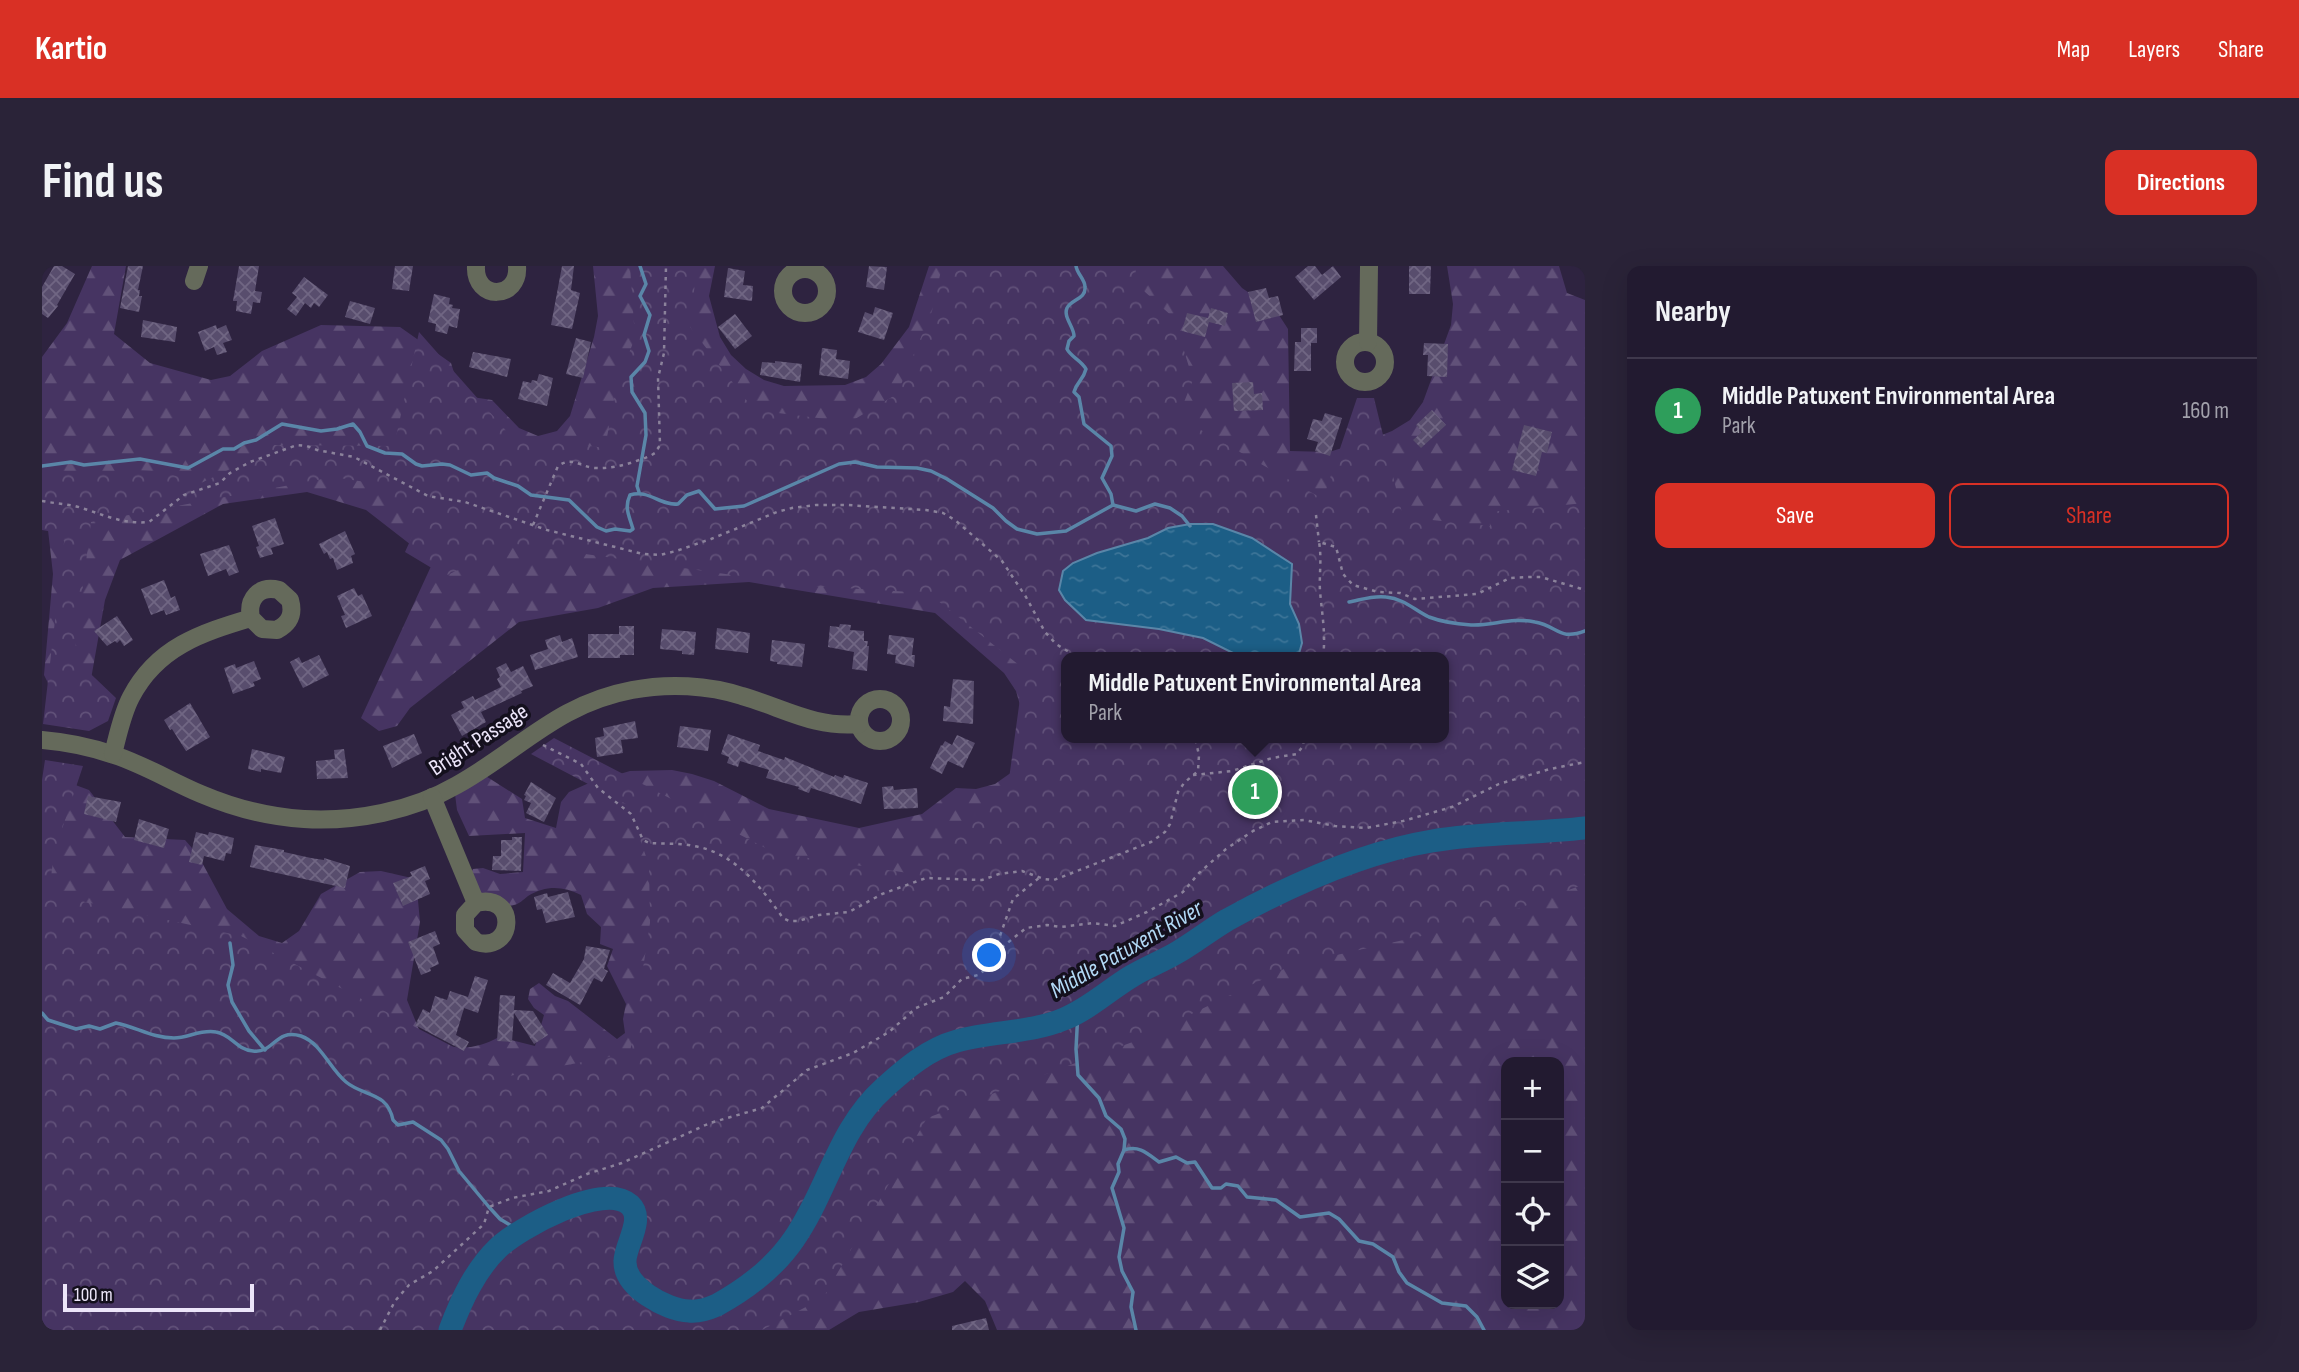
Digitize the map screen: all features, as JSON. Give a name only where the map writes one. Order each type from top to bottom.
[{"type":"street","points":[[476,266],[476,276],[480,284],[490,291],[498,292],[511,286],[517,266]]},
{"type":"street","points":[[1368,342],[1369,266]]},
{"type":"street","points":[[796,268],[823,271],[827,289],[825,301],[817,310],[804,313],[788,305],[783,291],[786,279],[796,268]]},
{"type":"street","points":[[113,754],[122,718],[131,697],[164,657],[181,643],[251,618]]},
{"type":"street","name":"Bright Passage","points":[[42,740],[60,741],[113,754],[219,802],[241,808],[284,817],[346,819],[404,807],[457,786],[567,712],[590,701],[633,690],[656,687],[723,691],[824,724],[859,724]]},
{"type":"street","points":[[432,797],[476,903]]},
{"type":"path","points":[[533,526],[558,466],[565,461],[571,460],[592,468],[610,468],[650,456],[660,445],[658,378],[664,353],[666,266]]},
{"type":"path","points":[[42,501],[77,507],[124,521],[149,522],[184,495],[220,483],[230,473],[250,462],[298,445],[354,457],[428,496],[465,502],[533,526],[629,551],[660,555],[793,508],[847,505],[926,510],[943,513],[955,520],[1002,561],[1045,632],[1056,644],[1069,652]]},
{"type":"path","points":[[1316,515],[1322,556],[1320,593],[1325,633],[1323,652]]},
{"type":"path","points":[[1319,542],[1336,547],[1343,574],[1353,584],[1378,592],[1400,593],[1415,599],[1477,594],[1510,579],[1530,576],[1585,590]]},
{"type":"path","points":[[534,733],[549,750],[581,764],[597,788],[631,814],[643,841],[708,849],[753,878],[783,918],[789,921],[849,912],[882,894],[926,878],[982,880],[999,874],[1022,871],[1054,880],[1151,842],[1165,832],[1175,814],[1178,792],[1198,771],[1196,743]]},
{"type":"path","points":[[1193,775],[1232,771],[1272,758],[1297,754],[1303,743]]},
{"type":"path","points":[[994,954],[1026,928],[1093,923],[1115,926],[1147,912],[1183,892],[1199,873],[1235,843],[1272,822],[1304,820],[1366,828],[1452,807],[1499,784],[1585,762]]},
{"type":"path","points":[[380,1330],[395,1301],[409,1285],[433,1271],[484,1224],[489,1207],[549,1191],[587,1174],[622,1163],[710,1123],[762,1108],[807,1070],[853,1054],[889,1032],[916,1008],[944,997],[962,979],[978,975],[989,967],[1013,899],[1039,877]]},
{"type":"green space","points":[[92,266],[126,266],[114,334],[150,363],[211,380],[230,376],[262,351],[321,325],[400,327],[451,363],[457,382],[472,397],[492,400],[519,428],[538,436],[557,431],[570,416],[598,316],[593,266],[715,266],[709,296],[720,337],[731,355],[746,369],[764,380],[784,386],[845,385],[866,377],[881,364],[909,327],[929,266],[1223,266],[1242,288],[1277,312],[1288,329],[1290,451],[1329,452],[1392,431],[1410,420],[1423,402],[1451,325],[1453,304],[1447,266],[1559,266],[1567,293],[1585,300],[1585,1330],[997,1330],[985,1301],[965,1281],[953,1292],[919,1302],[859,1312],[829,1330],[42,1330],[42,783],[70,783],[89,790],[125,837],[185,840],[198,855],[227,909],[259,936],[282,943],[299,931],[321,894],[360,872],[381,871],[416,879],[420,922],[407,1000],[422,1037],[442,1045],[460,1048],[479,1045],[499,1037],[535,1046],[544,1015],[534,1008],[528,999],[530,989],[539,983],[555,996],[568,1001],[617,1039],[625,1033],[623,1019],[626,1004],[607,966],[613,949],[600,944],[601,927],[587,914],[581,895],[561,888],[548,888],[508,906],[487,898],[472,882],[469,877],[473,869],[483,868],[500,874],[523,872],[525,833],[469,836],[457,810],[455,794],[481,773],[522,799],[525,818],[556,828],[561,802],[569,792],[630,771],[672,770],[714,781],[769,809],[859,828],[922,814],[956,788],[976,789],[995,784],[1012,772],[1022,712],[1016,691],[1004,673],[935,613],[749,582],[653,588],[598,608],[519,622],[410,708],[397,726],[379,731],[361,718],[433,562],[366,510],[307,492],[223,504],[120,560],[105,600],[91,679],[53,693],[44,675],[53,574],[48,530],[42,527],[42,357],[67,323]]},
{"type":"green space","points":[[630,266],[707,266],[696,274],[690,327],[754,410],[850,422],[897,394],[932,311],[942,266],[1136,266],[1135,283],[1174,318],[1193,380],[1178,417],[1323,499],[1357,398],[1374,398],[1403,517],[1490,526],[1489,512],[1585,503],[1585,884],[1475,924],[1292,965],[1138,1040],[927,1118],[823,1298],[762,1330],[42,1330],[42,780],[45,760],[83,766],[54,853],[49,894],[241,936],[509,1076],[630,1053],[650,923],[649,865],[628,805],[531,754],[554,738],[775,853],[908,873],[1009,779],[1024,669],[928,593],[810,586],[515,544],[445,576],[405,552],[415,530],[385,485],[333,477],[91,522],[74,658],[116,698],[108,721],[89,731],[43,724],[65,534],[42,530],[42,468],[69,473],[152,471],[201,483],[274,445],[394,446],[419,332],[510,435],[605,448],[617,383],[635,338]]},
{"type":"water","points":[[1213,524],[1252,538],[1292,564],[1290,604],[1299,624],[1302,643],[1299,652],[1231,652],[1203,638],[1159,629],[1086,620],[1065,600],[1059,590],[1063,571],[1073,563],[1148,538],[1168,528]]},
{"type":"building","points":[[54,266],[62,266],[75,274],[58,306],[48,318],[42,314],[42,287]]},
{"type":"building","points":[[128,266],[143,266],[138,290],[139,296],[142,296],[139,312],[120,308]]},
{"type":"building","points":[[239,266],[259,266],[255,291],[262,292],[260,303],[253,302],[251,314],[236,311],[237,301],[233,301]]},
{"type":"building","points":[[395,266],[413,266],[409,291],[392,289]]},
{"type":"building","points":[[562,266],[574,266],[571,290],[580,293],[572,329],[551,325]]},
{"type":"building","points":[[869,266],[887,267],[884,290],[866,287]]},
{"type":"building","points":[[1308,266],[1315,266],[1322,275],[1333,266],[1341,277],[1314,300],[1295,277]]},
{"type":"building","points":[[1409,266],[1431,266],[1430,294],[1409,294]]},
{"type":"building","points":[[728,268],[745,271],[743,285],[753,286],[752,301],[724,297]]},
{"type":"building","points":[[304,277],[328,295],[319,307],[314,303],[311,308],[305,303],[296,316],[287,309],[297,297],[292,293]]},
{"type":"building","points":[[1266,288],[1269,298],[1278,296],[1283,315],[1256,322],[1248,292]]},
{"type":"building","points":[[434,294],[450,298],[449,304],[453,305],[452,308],[460,309],[457,328],[449,326],[447,334],[435,331],[436,324],[428,322]]},
{"type":"building","points":[[350,301],[375,308],[370,324],[345,317]]},
{"type":"building","points":[[875,307],[893,313],[884,340],[858,332],[865,312],[873,315]]},
{"type":"building","points":[[1211,308],[1228,313],[1225,326],[1209,322],[1205,337],[1182,331],[1187,313],[1208,318]]},
{"type":"building","points":[[735,314],[752,336],[735,349],[718,327]]},
{"type":"building","points":[[143,320],[177,327],[175,342],[141,337]]},
{"type":"building","points":[[216,325],[217,329],[226,325],[232,340],[223,343],[227,352],[217,355],[214,347],[205,351],[198,332]]},
{"type":"building","points":[[1301,328],[1317,328],[1317,343],[1311,343],[1311,371],[1294,371],[1295,342],[1301,342]]},
{"type":"building","points":[[576,338],[591,342],[583,378],[566,374]]},
{"type":"building","points":[[1424,343],[1448,344],[1447,377],[1427,376],[1428,355],[1423,355]]},
{"type":"building","points":[[822,348],[837,350],[836,359],[850,361],[848,379],[819,375]]},
{"type":"building","points":[[473,352],[511,359],[507,377],[469,367]]},
{"type":"building","points":[[762,362],[802,364],[800,382],[760,375]]},
{"type":"building","points":[[539,374],[553,378],[547,406],[518,399],[523,381],[537,381]]},
{"type":"building","points":[[1253,382],[1254,394],[1262,393],[1263,410],[1234,411],[1232,383]]},
{"type":"building","points":[[1432,410],[1446,425],[1421,448],[1413,440],[1422,432],[1416,425]]},
{"type":"building","points":[[1325,413],[1342,418],[1330,456],[1315,451],[1318,442],[1307,439],[1313,419],[1322,421]]},
{"type":"building","points":[[1524,425],[1552,432],[1547,453],[1542,452],[1536,476],[1512,470]]},
{"type":"building","points":[[275,518],[284,544],[271,548],[273,554],[260,558],[252,526]]},
{"type":"building","points":[[345,531],[355,554],[351,556],[353,563],[337,570],[333,558],[330,559],[327,552],[324,554],[319,544]]},
{"type":"building","points":[[229,545],[239,572],[229,576],[226,569],[208,576],[200,554]]},
{"type":"building","points":[[164,580],[171,598],[175,596],[180,610],[166,615],[164,610],[151,615],[141,589]]},
{"type":"building","points":[[354,588],[358,596],[362,594],[372,616],[346,628],[341,616],[345,615],[337,596]]},
{"type":"building","points":[[117,616],[133,640],[124,646],[120,640],[107,646],[94,631]]},
{"type":"building","points":[[840,624],[851,625],[850,630],[864,631],[864,641],[868,641],[869,646],[867,671],[852,669],[854,652],[828,647],[830,626],[839,627]]},
{"type":"building","points":[[619,626],[634,626],[634,655],[588,658],[588,634],[619,634]]},
{"type":"building","points":[[717,628],[750,633],[748,653],[715,649]]},
{"type":"building","points":[[662,629],[696,632],[694,655],[660,649]]},
{"type":"building","points":[[560,635],[562,642],[572,638],[578,657],[535,670],[530,655],[548,649],[545,640]]},
{"type":"building","points":[[889,635],[914,638],[914,667],[895,663],[896,655],[887,654]]},
{"type":"building","points":[[772,640],[805,644],[802,667],[770,661]]},
{"type":"building","points":[[319,655],[329,675],[303,688],[290,662],[299,657],[302,663]]},
{"type":"building","points":[[254,661],[261,679],[253,682],[255,686],[233,694],[224,668],[235,664],[236,668]]},
{"type":"building","points":[[506,663],[511,672],[523,666],[533,686],[481,712],[486,722],[462,736],[451,715],[464,708],[461,702],[473,696],[475,700],[501,687],[496,668]]},
{"type":"building","points":[[953,679],[974,681],[973,724],[943,721],[944,706],[950,707]]},
{"type":"building","points":[[190,703],[210,737],[186,751],[164,720]]},
{"type":"building","points":[[635,721],[638,738],[621,740],[623,753],[597,757],[595,738],[604,736],[603,728]]},
{"type":"building","points":[[680,726],[711,730],[708,751],[677,747]]},
{"type":"building","points":[[414,734],[422,753],[392,768],[383,746]]},
{"type":"building","points":[[728,734],[760,745],[758,751],[784,760],[785,757],[834,777],[843,778],[844,775],[868,783],[861,804],[811,788],[809,793],[798,789],[799,787],[766,778],[769,770],[740,761],[738,767],[727,763],[729,757],[721,754]]},
{"type":"building","points":[[957,735],[975,743],[963,768],[948,761],[942,774],[930,768],[941,745],[945,741],[952,745]]},
{"type":"building","points":[[252,749],[285,757],[281,773],[248,769]]},
{"type":"building","points":[[344,749],[348,778],[317,779],[316,761],[335,759],[334,750]]},
{"type":"building","points":[[531,782],[556,798],[544,822],[526,813],[531,803],[524,800],[524,795]]},
{"type":"building","points":[[893,786],[894,790],[917,788],[918,808],[884,809],[882,787]]},
{"type":"building","points":[[88,796],[121,802],[116,822],[84,814]]},
{"type":"building","points":[[139,819],[169,829],[164,848],[134,840]]},
{"type":"building","points":[[196,832],[234,838],[231,854],[226,853],[224,861],[204,856],[202,865],[189,862]]},
{"type":"building","points":[[512,837],[522,837],[521,871],[492,870],[493,856],[501,856],[501,840],[512,840]]},
{"type":"building","points":[[255,845],[311,858],[324,858],[350,866],[345,888],[250,867]]},
{"type":"building","points":[[425,866],[430,879],[425,881],[430,894],[403,906],[393,883],[412,876],[410,872]]},
{"type":"building","points":[[568,892],[575,917],[546,923],[542,909],[537,910],[534,897]]},
{"type":"building","points":[[435,931],[440,944],[433,947],[439,964],[421,975],[408,942]]},
{"type":"building","points":[[586,946],[610,950],[604,969],[608,971],[602,982],[594,978],[580,1005],[546,985],[553,973],[570,983],[584,959]]},
{"type":"building","points":[[475,976],[488,980],[478,1013],[464,1008],[456,1035],[469,1042],[464,1051],[415,1025],[423,1009],[430,1013],[435,996],[447,1000],[450,991],[468,997]]},
{"type":"building","points":[[500,995],[515,996],[514,1010],[533,1011],[548,1035],[534,1044],[514,1013],[512,1042],[497,1041]]},
{"type":"building","points":[[986,1318],[989,1330],[952,1330],[952,1326]]},
{"type":"waterway","points":[[639,492],[637,486],[646,435],[645,413],[632,392],[631,377],[645,362],[649,351],[644,335],[650,315],[640,296],[646,284],[640,266]]},
{"type":"waterway","points":[[1076,266],[1084,281],[1085,291],[1066,311],[1074,336],[1067,349],[1086,369],[1074,392],[1079,397],[1084,424],[1111,446],[1112,456],[1102,478],[1111,494],[1113,505]]},
{"type":"waterway","points":[[42,466],[140,459],[188,468],[223,449],[234,449],[256,440],[282,424],[321,431],[353,424],[367,446],[385,453],[402,454],[422,466],[442,464],[471,475],[487,473],[518,486],[531,495],[569,500],[597,527],[606,531],[633,529],[627,508],[630,495],[643,494],[666,503],[678,504],[687,495],[699,491],[715,509],[744,506],[839,464],[855,462],[877,467],[931,471],[993,508],[1017,529],[1037,534],[1066,531],[1113,505],[1136,511],[1155,504],[1170,508],[1190,526]]},
{"type":"waterway","points":[[1349,602],[1386,597],[1404,602],[1429,617],[1450,622],[1479,625],[1526,621],[1543,624],[1564,634],[1585,631]]},
{"type":"waterway","name":"Middle Patuxent River","points":[[450,1330],[470,1286],[482,1266],[498,1248],[542,1219],[582,1203],[601,1199],[618,1199],[630,1205],[634,1211],[635,1225],[625,1261],[631,1280],[639,1288],[658,1302],[680,1310],[696,1311],[717,1305],[739,1292],[778,1259],[806,1220],[844,1141],[868,1104],[900,1074],[936,1049],[957,1041],[1038,1027],[1064,1019],[1227,920],[1300,883],[1353,862],[1406,846],[1451,838],[1585,828]]},
{"type":"waterway","points":[[230,943],[233,965],[228,985],[232,1002],[249,1031],[265,1050]]},
{"type":"waterway","points":[[1078,1011],[1078,1075],[1099,1098],[1106,1116],[1121,1129],[1125,1139],[1118,1164],[1119,1172],[1112,1188],[1124,1228],[1119,1257],[1122,1271],[1133,1292],[1131,1307],[1136,1330]]},
{"type":"waterway","points":[[42,1013],[48,1020],[76,1029],[89,1026],[100,1029],[116,1023],[174,1038],[216,1032],[253,1051],[266,1049],[285,1035],[292,1034],[308,1039],[340,1077],[386,1104],[398,1125],[413,1122],[441,1140],[459,1171],[489,1207],[500,1219],[520,1231]]},
{"type":"waterway","points":[[1124,1150],[1139,1149],[1159,1162],[1176,1157],[1187,1163],[1195,1162],[1212,1188],[1221,1188],[1226,1184],[1238,1186],[1247,1197],[1276,1200],[1300,1217],[1329,1213],[1339,1219],[1359,1241],[1373,1244],[1393,1257],[1407,1283],[1442,1303],[1466,1306],[1477,1317],[1484,1330]]},
{"type":"place","name":"Middle Patuxent Environmental Area","points":[[1255,792]]}]
